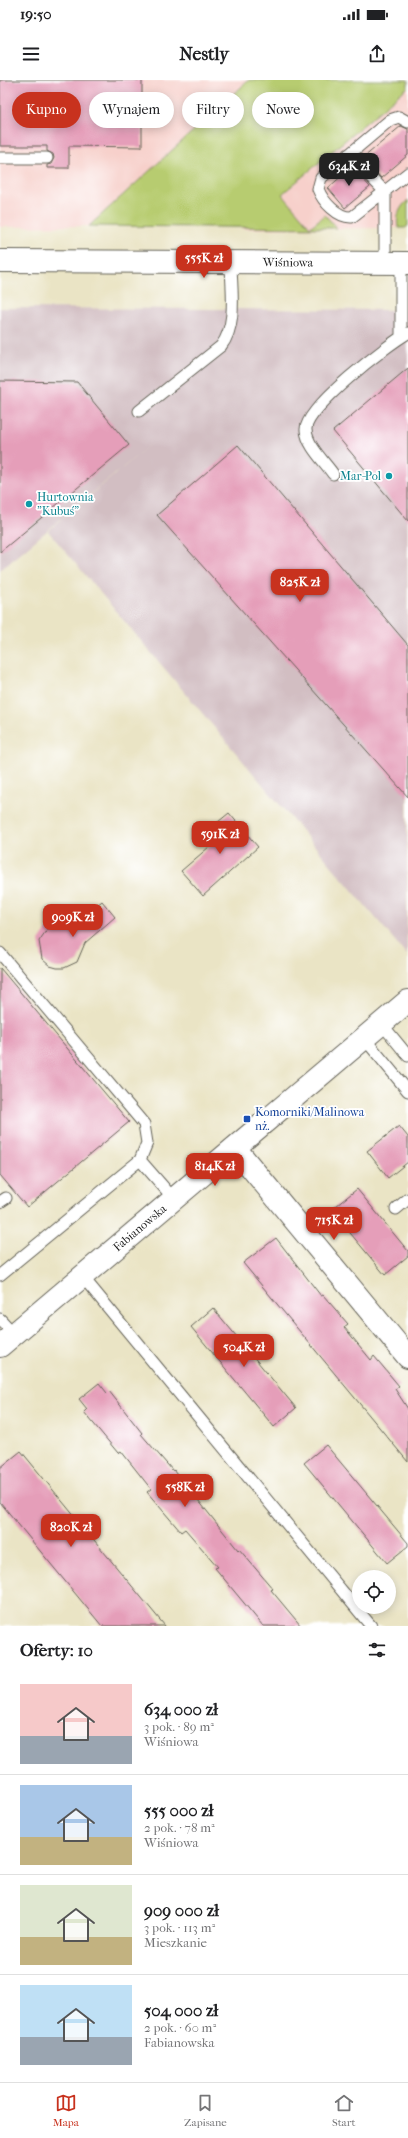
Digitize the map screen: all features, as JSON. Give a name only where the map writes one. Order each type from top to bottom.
[{"type":"street","name":"Wiśniowa","points":[[0,261],[398,263]]},
{"type":"street","name":"Fabianowska","points":[[5,1333],[82,1276],[408,1001]]},
{"type":"street","points":[[234,1148],[408,1357]]},
{"type":"lane","points":[[408,122],[399,117],[390,120],[319,181],[319,193],[337,214],[346,218],[356,215],[408,173]]},
{"type":"lane","points":[[333,474],[308,440],[306,430],[308,420],[328,396],[404,334],[398,263],[385,192],[349,154]]},
{"type":"lane","points":[[0,158],[47,158]]},
{"type":"lane","points":[[139,411],[221,346],[227,337],[231,319],[231,262]]},
{"type":"lane","points":[[0,953],[144,1124],[148,1143],[140,1160],[0,1275]]},
{"type":"lane","points":[[381,1023],[408,1056]]},
{"type":"lane","points":[[364,1038],[408,1091]]},
{"type":"lane","points":[[140,1160],[174,1199]]},
{"type":"lane","points":[[396,1209],[408,1200]]},
{"type":"lane","points":[[82,1276],[371,1626]]},
{"type":"shaded area","points":[[0,80],[249,80],[236,92],[182,92],[182,128],[196,128],[89,226],[0,227]]},
{"type":"shaded area","points":[[408,87],[408,226],[405,228],[242,229]]},
{"type":"shaded area","points":[[0,308],[408,310],[407,955],[48,531],[158,438],[0,570]]},
{"type":"green space","points":[[249,80],[408,80],[408,87],[282,194],[310,227],[325,215],[337,228],[89,226],[196,128],[244,128],[244,92],[236,92]]},
{"type":"green space","points":[[408,200],[408,226],[405,228],[398,228],[397,220],[399,212]]},
{"type":"building","points":[[0,80],[142,80],[142,92],[89,92],[89,128],[142,128],[142,147],[69,146],[69,168],[47,168],[47,165],[51,164],[54,158],[53,154],[47,151],[47,146],[0,146]]},
{"type":"building","points":[[401,126],[408,129],[408,155],[381,178],[363,158]]},
{"type":"building","points":[[352,167],[370,187],[345,208],[328,188]]},
{"type":"building","name":"Mar-Pol","points":[[408,368],[408,521],[333,431]]},
{"type":"building","name":"Hurtownia \"Kubuś\"","points":[[0,381],[77,382],[129,445],[0,552]]},
{"type":"building","points":[[238,445],[408,645],[408,797],[157,515]]},
{"type":"building","points":[[229,813],[258,847],[203,896],[181,871],[216,841],[207,831]]},
{"type":"building","points":[[102,901],[115,917],[85,943],[77,962],[64,968],[57,968],[50,966],[42,959],[39,941],[48,928],[62,924],[72,926]]},
{"type":"building","points":[[0,968],[129,1122],[27,1207],[0,1175]]},
{"type":"building","points":[[399,1126],[408,1137],[408,1162],[388,1178],[367,1151]]},
{"type":"building","points":[[357,1189],[408,1251],[408,1256],[385,1275],[331,1210]]},
{"type":"building","points":[[276,1238],[321,1296],[323,1295],[348,1324],[344,1327],[371,1360],[374,1356],[399,1386],[395,1389],[408,1409],[408,1462],[243,1263]]},
{"type":"building","points":[[213,1308],[296,1408],[274,1427],[191,1327]]},
{"type":"building","points":[[99,1383],[107,1393],[109,1391],[142,1433],[141,1434],[173,1471],[174,1470],[238,1550],[239,1549],[273,1589],[271,1590],[301,1626],[263,1626],[215,1568],[218,1567],[185,1529],[181,1532],[147,1492],[151,1489],[121,1451],[118,1453],[84,1412],[87,1409],[79,1399]]},
{"type":"building","points":[[326,1445],[408,1543],[408,1546],[387,1563],[304,1463]]},
{"type":"building","points":[[21,1451],[165,1626],[102,1626],[36,1546],[0,1502],[0,1468]]},
{"type":"place","name":"Mar-Pol","points":[[389,476]]},
{"type":"place","name":"Hurtownia \"Kubuś\"","points":[[29,504]]},
{"type":"place","name":"Komorniki/Malinowa nż.","points":[[247,1119]]}]
